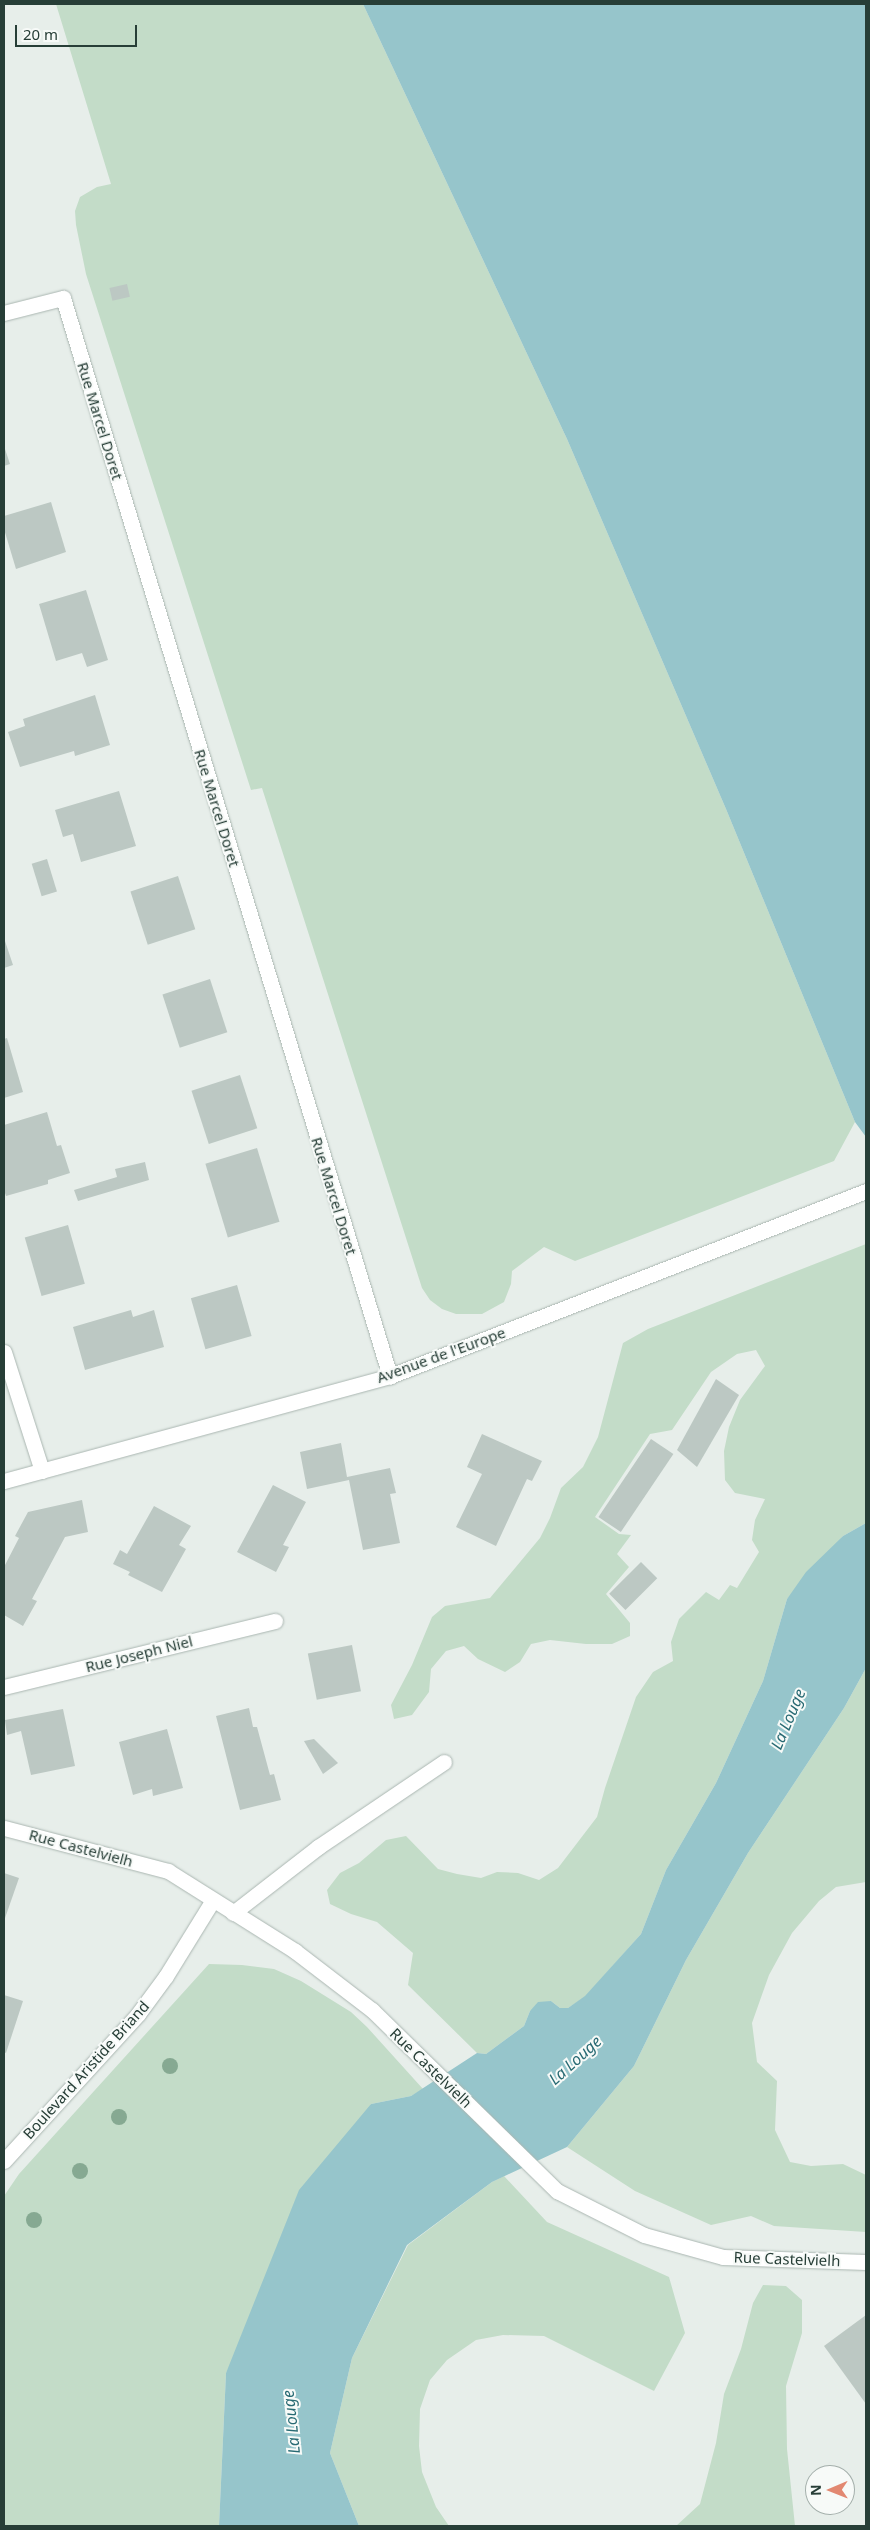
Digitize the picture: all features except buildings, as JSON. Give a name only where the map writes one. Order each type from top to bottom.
[{"type":"street","name":"Rue Marcel Doret","points":[[4,313],[63,298],[390,1376]]},
{"type":"street","name":"Avenue de l'Europe","points":[[4,1481],[390,1376],[866,1191]]},
{"type":"street","points":[[4,1352],[42,1471]]},
{"type":"street","name":"Rue Joseph Niel","points":[[4,1686],[275,1621]]},
{"type":"street","points":[[233,1913],[318,1847],[444,1762]]},
{"type":"street","name":"Rue Castelvielh","points":[[4,1828],[168,1871],[295,1951],[372,2010],[557,2191],[644,2235],[723,2257],[866,2262]]},
{"type":"street","name":"Boulevard Aristide Briand","points":[[4,2161],[138,2014],[166,1976],[213,1900]]},
{"type":"green space","points":[[56,4],[363,4],[567,439],[726,809],[855,1122],[834,1161],[575,1261],[544,1247],[512,1271],[511,1284],[504,1302],[482,1314],[456,1314],[442,1309],[430,1300],[422,1288],[262,788],[251,790],[86,274],[75,211],[80,197],[97,187],[111,184]]},
{"type":"green space","points":[[866,1244],[866,1523],[843,1536],[787,1599],[763,1681],[716,1783],[666,1870],[641,1934],[585,1997],[568,2008],[560,2008],[551,2001],[530,2011],[524,2026],[486,2054],[477,2053],[408,1985],[413,1953],[377,1922],[351,1914],[330,1904],[327,1890],[340,1873],[359,1863],[386,1840],[406,1836],[438,1869],[457,1874],[481,1878],[497,1872],[518,1873],[539,1880],[558,1868],[597,1817],[636,1697],[653,1672],[673,1661],[671,1642],[679,1619],[706,1592],[719,1600],[730,1585],[737,1588],[759,1552],[752,1540],[755,1520],[765,1499],[735,1493],[725,1480],[724,1451],[729,1427],[740,1400],[765,1366],[756,1350],[737,1354],[711,1372],[672,1430],[650,1434],[595,1517],[619,1534],[631,1535],[617,1554],[629,1567],[606,1594],[630,1623],[630,1636],[612,1644],[586,1644],[550,1640],[531,1644],[520,1662],[505,1672],[478,1659],[464,1646],[446,1651],[431,1669],[429,1692],[412,1715],[394,1719],[391,1705],[412,1665],[432,1617],[445,1606],[490,1598],[540,1538],[561,1488],[583,1467],[598,1437],[623,1343],[648,1329]]},
{"type":"green space","points":[[866,1668],[866,1882],[836,1887],[819,1901],[792,1933],[769,1975],[752,2023],[757,2062],[777,2081],[775,2130],[790,2162],[811,2166],[843,2164],[866,2175],[866,2232],[774,2226],[751,2216],[711,2225],[635,2191],[567,2147],[634,2066],[686,1960],[748,1853],[844,1708]]},
{"type":"green space","points":[[209,1964],[242,1965],[274,1969],[301,1981],[351,2012],[423,2089],[411,2096],[371,2104],[226,2373],[219,2526],[4,2526],[4,2196],[19,2174]]},
{"type":"green space","points":[[504,2176],[547,2222],[669,2277],[685,2333],[654,2391],[544,2336],[503,2335],[476,2340],[447,2360],[430,2380],[420,2409],[419,2446],[422,2472],[436,2507],[449,2526],[359,2526],[330,2453],[352,2358],[408,2245],[492,2182]]},
{"type":"green space","points":[[763,2285],[786,2286],[802,2300],[802,2333],[786,2386],[787,2449],[795,2526],[676,2526],[700,2504],[716,2443],[724,2394],[741,2349],[753,2303]]},
{"type":"water","points":[[363,4],[866,4],[866,1137],[855,1122],[726,809],[567,439]]},
{"type":"water","name":"La Louge","points":[[866,1523],[866,1668],[844,1708],[748,1853],[686,1960],[634,2066],[567,2147],[492,2182],[407,2245],[352,2358],[330,2453],[359,2526],[219,2526],[226,2373],[299,2190],[371,2104],[411,2096],[477,2053],[486,2054],[524,2026],[530,2011],[538,2002],[551,2001],[560,2008],[568,2008],[585,1996],[641,1934],[666,1870],[716,1783],[763,1681],[787,1599],[806,1572],[843,1536]]}]
